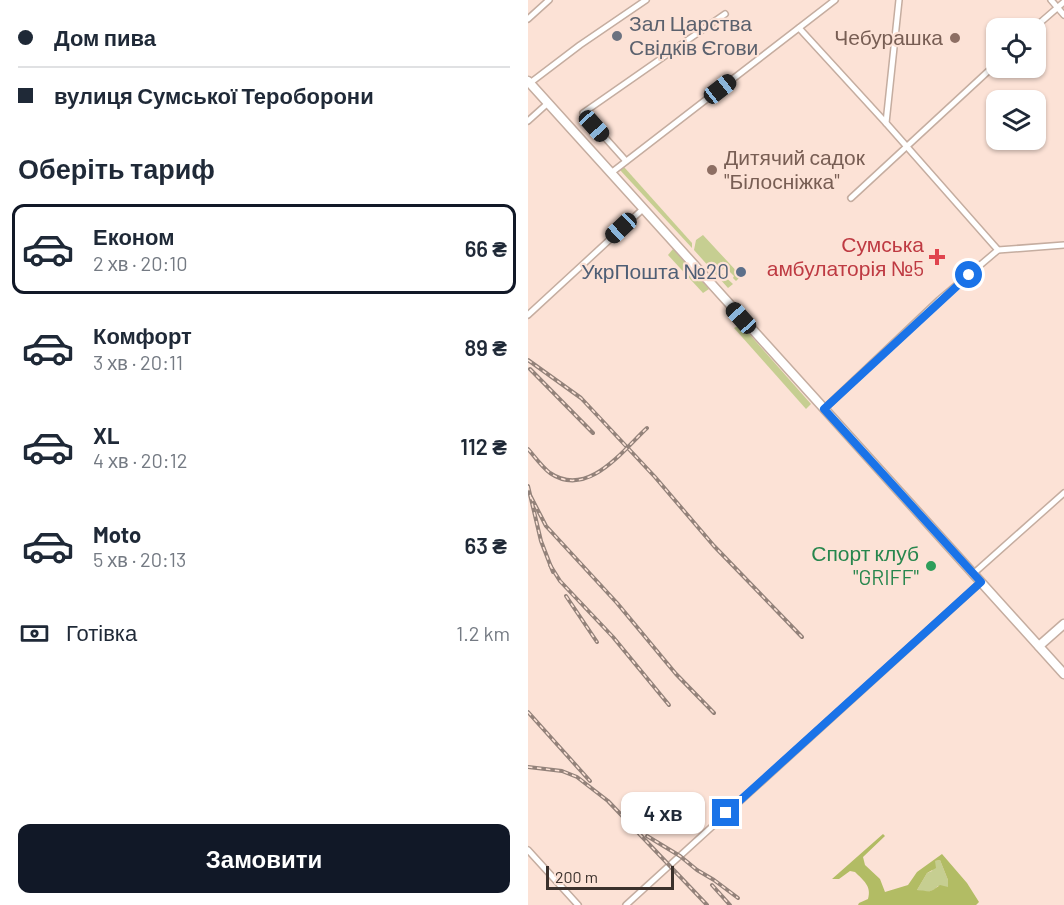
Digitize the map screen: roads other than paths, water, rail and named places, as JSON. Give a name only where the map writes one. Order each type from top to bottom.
[{"type":"main road","points":[[529,82],[1064,674]]},
{"type":"main road","points":[[1039,646],[1064,624]]},
{"type":"street","points":[[528,19],[549,0]]},
{"type":"street","points":[[529,82],[646,0]]},
{"type":"street","points":[[611,173],[835,0]]},
{"type":"street","points":[[886,123],[899,0]]},
{"type":"street","points":[[1051,0],[1064,15]]},
{"type":"street","points":[[1046,18],[1064,2]]},
{"type":"street","points":[[626,161],[583,113],[725,14]]},
{"type":"street","points":[[799,28],[998,250]]},
{"type":"street","points":[[851,198],[986,73]]},
{"type":"street","points":[[528,122],[548,103]]},
{"type":"street","points":[[528,315],[644,208]]},
{"type":"street","points":[[824,409],[939,300],[998,250],[1064,245]]},
{"type":"street","points":[[973,574],[1064,493]]},
{"type":"street","points":[[626,905],[981,582]]},
{"type":"street","points":[[528,850],[578,905]]},
{"type":"railway","points":[[528,360],[581,398],[655,477],[714,546],[802,637]]},
{"type":"railway","points":[[530,369],[593,433]]},
{"type":"railway","points":[[528,449],[550,473],[564,479],[578,480],[591,476],[616,459],[647,428]]},
{"type":"railway","points":[[528,486],[541,541],[553,572]]},
{"type":"railway","points":[[531,497],[546,526],[617,603],[676,674],[714,713]]},
{"type":"railway","points":[[550,565],[560,581],[613,637],[669,705]]},
{"type":"railway","points":[[566,596],[597,642]]},
{"type":"railway","points":[[528,712],[590,781]]},
{"type":"railway","points":[[528,767],[562,771],[577,777],[608,801],[707,905]]},
{"type":"railway","points":[[647,836],[680,856],[738,898]]},
{"type":"railway","points":[[712,885],[730,905]]},
{"type":"place","name":"Зал Царства Свідків Єгови","points":[[617,36]]},
{"type":"place","name":"Чебурашка","points":[[955,38]]},
{"type":"place","name":"Дитячий садок \"Білосніжка\"","points":[[712,170]]},
{"type":"place","name":"Сумська амбулаторія №5","points":[[937,257]]},
{"type":"place","name":"УкрПошта №20","points":[[741,272]]},
{"type":"place","name":"Спорт клуб \"GRIFF\"","points":[[931,566]]}]
